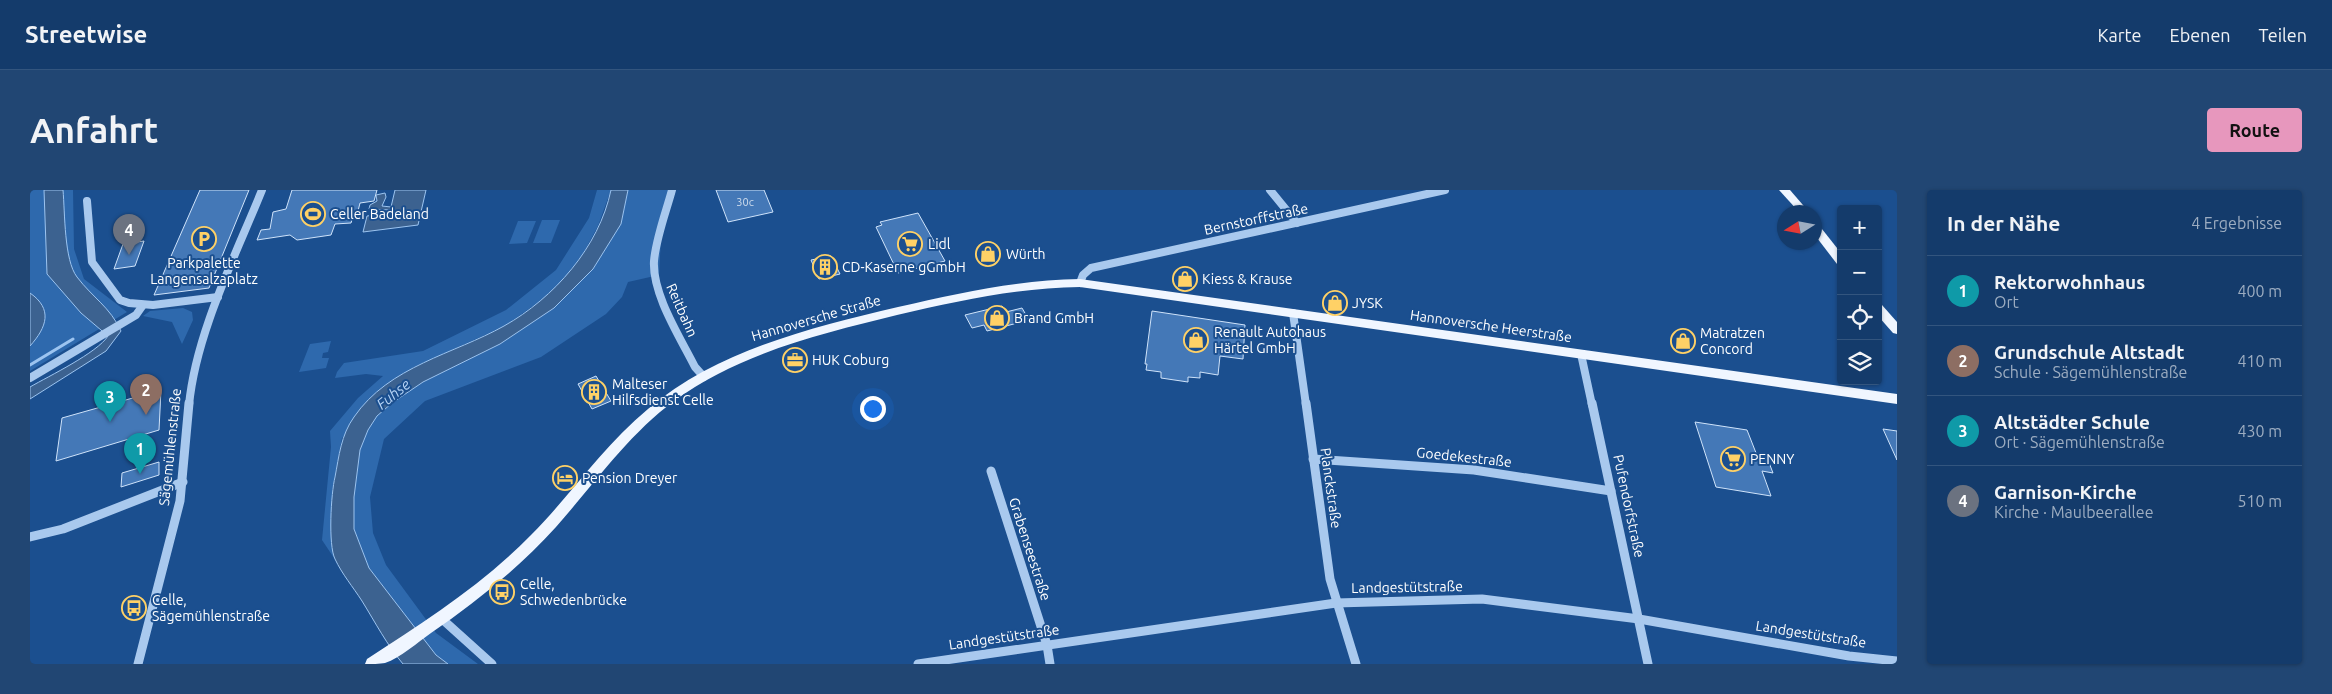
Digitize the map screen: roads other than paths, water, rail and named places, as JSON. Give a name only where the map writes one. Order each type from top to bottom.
[{"type":"main road","points":[[1784,190],[1798,205]]},
{"type":"main road","points":[[1822,236],[1837,256]]},
{"type":"main road","name":"Hannoversche Straße","points":[[372,664],[438,622],[485,587],[535,540],[605,460],[646,419],[670,398],[704,377],[754,352],[884,314],[989,290],[1031,284],[1080,284]]},
{"type":"main road","name":"Hannoversche Heerstraße","points":[[1080,284],[1897,399]]},
{"type":"main road","points":[[1882,313],[1897,330]]},
{"type":"street","name":"Sägemühlenstraße","points":[[138,664],[183,482],[191,383],[202,340],[262,190]]},
{"type":"street","name":"Reitbahn","points":[[672,190],[654,259],[654,274],[658,291],[695,367],[704,377]]},
{"type":"street","points":[[1270,190],[1297,223]]},
{"type":"street","name":"Bernstorffstraße","points":[[1080,284],[1083,275],[1091,268],[1445,190]]},
{"type":"street","points":[[87,201],[92,262],[120,300],[133,305],[143,305],[218,297]]},
{"type":"street","points":[[30,378],[120,325],[136,314],[143,305]]},
{"type":"street","name":"Planckstraße","points":[[1293,313],[1330,579],[1356,664]]},
{"type":"street","name":"Pufendorfstraße","points":[[1581,354],[1648,664]]},
{"type":"street","name":"Goedekestraße","points":[[1313,459],[1474,470],[1612,491]]},
{"type":"street","name":"Grabenseestraße","points":[[992,471],[1048,645],[1050,664]]},
{"type":"street","points":[[30,537],[63,528],[183,482]]},
{"type":"street","name":"Landgestütstraße","points":[[918,664],[1336,603],[1482,599],[1639,619],[1812,650],[1897,661]]},
{"type":"street","points":[[438,622],[492,664]]},
{"type":"water","points":[[44,190],[63,190],[67,248],[73,269],[77,277],[112,315],[121,331],[106,351],[30,399],[30,387],[94,350],[108,336],[81,313],[47,274]]},
{"type":"water","points":[[395,190],[426,190],[418,225],[363,232],[367,216],[389,213],[390,210],[369,209],[370,205],[377,201],[376,195],[385,193],[386,197],[382,206],[391,207]]},
{"type":"water","name":"Fuhse","points":[[611,190],[628,190],[621,224],[593,269],[554,308],[500,344],[423,382],[392,403],[377,416],[368,430],[360,450],[354,497],[354,529],[369,568],[436,655],[448,664],[403,664],[386,641],[341,570],[333,552],[331,543],[332,495],[339,454],[346,431],[354,417],[368,400],[385,385],[423,363],[504,326],[540,301],[557,286],[585,251],[605,211]]},
{"type":"water","points":[[30,293],[42,305],[45,318],[44,325],[30,346]]},
{"type":"waterway","points":[[30,365],[73,339]]},
{"type":"place","name":"Celler Badeland","points":[[313,214]]},
{"type":"place","name":"Parkpalette Langensalzaplatz","points":[[204,239]]},
{"type":"place","name":"Lidl","points":[[910,244]]},
{"type":"place","name":"Würth","points":[[988,254]]},
{"type":"place","name":"Garnison-Kirche","points":[[129,255]]},
{"type":"place","name":"CD-Kaserne gGmbH","points":[[825,267]]},
{"type":"place","name":"Kiess & Krause","points":[[1185,279]]},
{"type":"place","name":"JYSK","points":[[1335,303]]},
{"type":"place","name":"Brand GmbH","points":[[997,318]]},
{"type":"place","name":"Renault Autohaus Härtel GmbH","points":[[1196,340]]},
{"type":"place","name":"Matratzen Concord","points":[[1683,341]]},
{"type":"place","name":"HUK Coburg","points":[[795,360]]},
{"type":"place","name":"Malteser Hilfsdienst Celle","points":[[594,392]]},
{"type":"place","name":"Grundschule Altstadt","points":[[146,415]]},
{"type":"place","name":"Altstädter Schule","points":[[110,422]]},
{"type":"place","name":"PENNY","points":[[1733,459]]},
{"type":"place","name":"Rektorwohnhaus","points":[[140,474]]},
{"type":"place","name":"Pension Dreyer","points":[[565,478]]},
{"type":"place","name":"Celle, Schwedenbrücke","points":[[502,592]]},
{"type":"place","name":"Celle, Sägemühlenstraße","points":[[134,608]]}]
